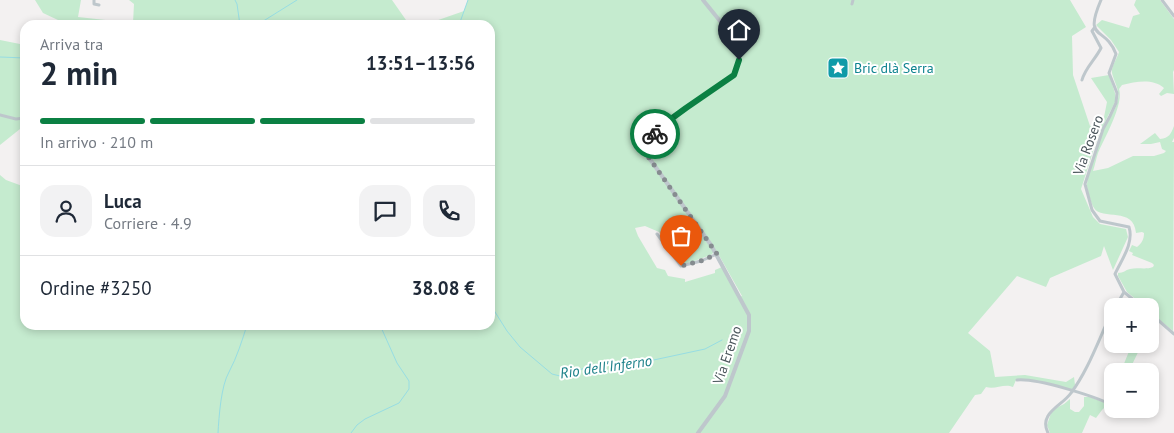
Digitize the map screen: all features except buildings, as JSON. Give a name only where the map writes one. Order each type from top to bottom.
[{"type":"street","points":[[94,0],[94,4],[99,5]]},
{"type":"street","name":"Via Eremo","points":[[698,433],[725,396],[750,327],[749,315],[717,254],[647,155],[649,140],[660,127],[734,75],[739,60],[735,43],[703,0]]},
{"type":"street","points":[[1082,80],[1084,72],[1096,58],[1101,48],[1092,31],[1095,28],[1093,24],[1094,16],[1101,0]]},
{"type":"street","points":[[1162,0],[1174,16]]},
{"type":"street","name":"Via Rosero","points":[[1095,28],[1114,46],[1116,54],[1109,73],[1117,93],[1116,103],[1102,129],[1085,184],[1092,210],[1100,221],[1129,227],[1132,235],[1130,244],[1116,274],[1124,292]]},
{"type":"street","points":[[0,115],[20,119]]},
{"type":"street","points":[[657,234],[681,266],[692,264],[717,254]]},
{"type":"street","points":[[1121,298],[1124,292],[1132,298]]},
{"type":"street","points":[[1159,321],[1174,334]]},
{"type":"street","points":[[1048,433],[1046,424],[1048,414],[1072,392],[1104,328]]},
{"type":"street","points":[[1018,380],[1030,380],[1091,396],[1104,402]]},
{"type":"green space","points":[[35,0],[81,0],[78,17],[106,20],[58,20],[43,13]]},
{"type":"green space","points":[[129,0],[392,0],[406,20],[133,20],[134,4]]},
{"type":"green space","points":[[468,0],[1070,0],[1086,27],[1072,36],[1073,75],[1090,126],[1103,122],[1107,102],[1091,78],[1109,75],[1115,93],[1115,102],[1098,136],[1081,189],[1093,217],[1100,224],[1126,229],[1128,237],[1113,270],[1104,246],[1101,256],[1050,278],[1046,287],[1017,276],[968,333],[990,351],[995,377],[1025,375],[1066,382],[1074,377],[1075,385],[1072,390],[1027,379],[1016,380],[1013,387],[986,387],[981,394],[975,395],[949,433],[0,433],[0,175],[6,180],[20,185],[20,330],[495,330],[495,20],[438,20],[464,11]],"holes":[[[645,226],[659,232],[683,265],[711,255],[716,250],[742,296],[739,297],[722,267],[715,270],[715,273],[685,282],[685,279],[668,276],[665,270],[657,268],[635,228]]]},
{"type":"green space","points":[[1136,0],[1160,0],[1174,19],[1174,94],[1167,93],[1161,96],[1159,94],[1164,88],[1149,82],[1122,85],[1119,89],[1119,103],[1116,112],[1098,153],[1093,171],[1108,168],[1133,156],[1154,156],[1164,153],[1166,151],[1162,149],[1160,142],[1140,144],[1155,133],[1160,139],[1168,137],[1174,126],[1172,142],[1174,142],[1173,331],[1159,319],[1159,298],[1134,298],[1127,292],[1118,276],[1118,273],[1130,269],[1153,267],[1152,263],[1132,255],[1133,253],[1129,251],[1132,245],[1137,247],[1140,244],[1144,233],[1136,233],[1134,225],[1124,217],[1098,212],[1094,208],[1087,186],[1103,131],[1116,108],[1118,96],[1118,89],[1112,70],[1119,52],[1111,40],[1096,25],[1102,20],[1129,28],[1133,16],[1140,14],[1134,5]]},
{"type":"green space","points":[[0,40],[20,44],[20,129],[0,145]]},
{"type":"green space","points":[[1128,353],[1138,353],[1133,363],[1124,363]]},
{"type":"green space","points":[[1084,397],[1090,397],[1104,402],[1104,408],[1096,418],[1090,415],[1082,433],[1050,433],[1047,425],[1052,410],[1070,399],[1070,409],[1075,412],[1079,412],[1084,406]]},
{"type":"waterway","points":[[235,0],[239,20]]},
{"type":"waterway","points":[[265,20],[297,0]]},
{"type":"waterway","points":[[461,20],[468,0]]},
{"type":"waterway","points":[[0,57],[20,58]]},
{"type":"waterway","name":"Rio dell'Inferno","points":[[495,312],[520,347],[552,374],[560,376],[612,363],[635,364],[705,349],[722,340]]},
{"type":"waterway","points":[[218,433],[224,385],[245,330]]},
{"type":"waterway","points":[[351,433],[365,419],[399,403],[409,389],[409,381],[397,363],[382,330]]},
{"type":"way so far","points":[[655,134],[649,140],[647,155],[717,254],[701,261],[681,266]]},
{"type":"place","name":"Bric dlà Serra","points":[[838,68]]},
{"type":"route","points":[[655,134],[660,127],[734,75],[739,60]]}]
